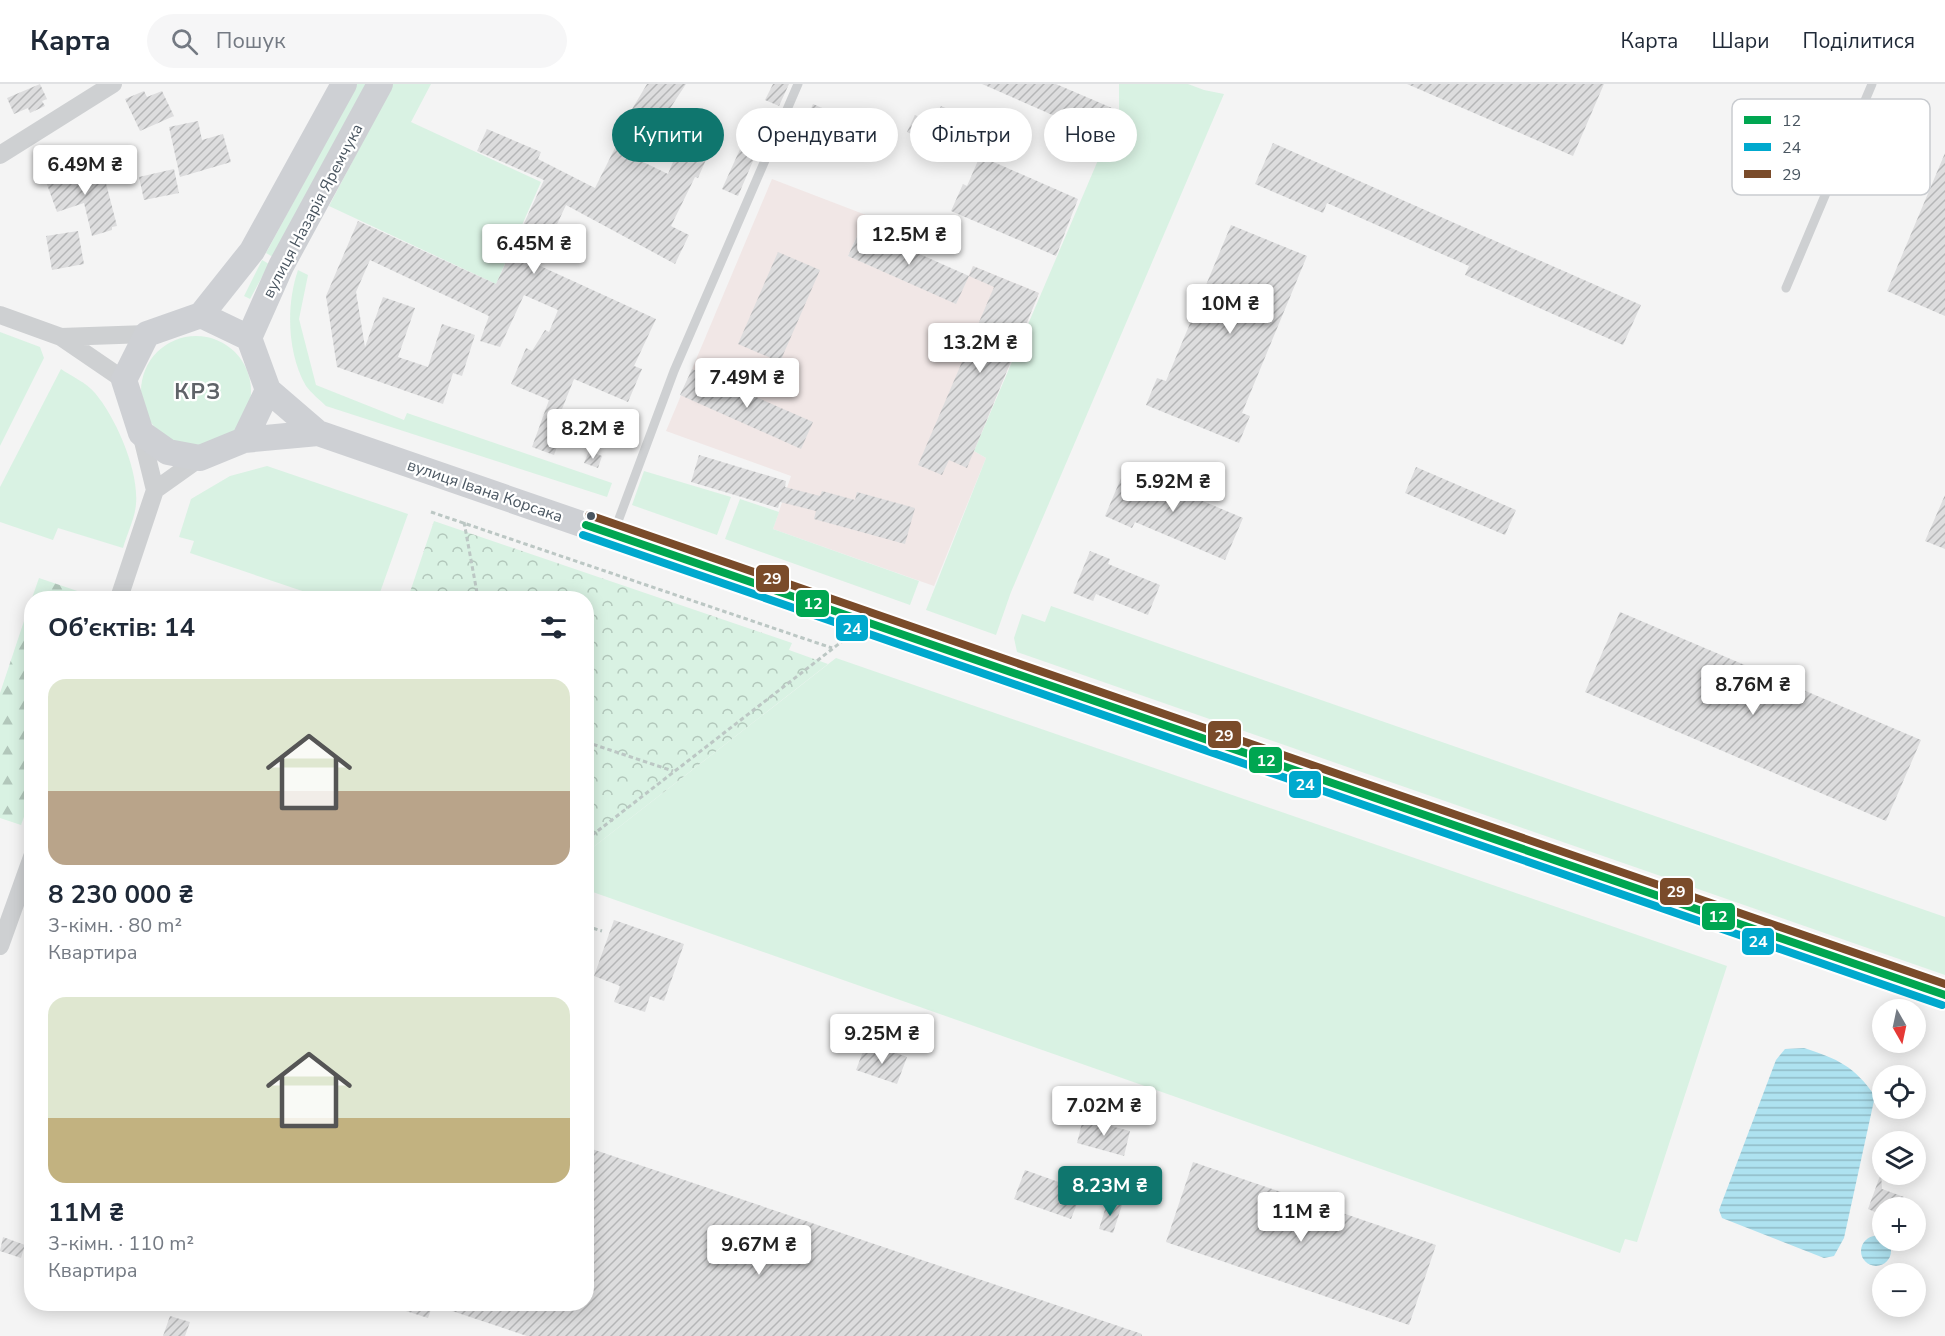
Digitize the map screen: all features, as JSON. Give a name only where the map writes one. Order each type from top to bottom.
[{"type":"street","points":[[0,155],[113,84]]},
{"type":"street","name":"вулиця Назарія Яремчука","points":[[201,315],[252,251],[344,84]]},
{"type":"street","name":"вулиця Назарія Яремчука","points":[[249,338],[281,266],[380,84]]},
{"type":"street","points":[[0,315],[61,337],[124,380],[141,432],[155,490],[121,591]]},
{"type":"street","points":[[61,337],[147,334],[201,315],[249,338],[268,390],[318,433]]},
{"type":"street","points":[[124,380],[147,334]]},
{"type":"street","points":[[244,440],[268,390]]},
{"type":"street","points":[[141,432],[168,452],[200,458]]},
{"type":"street","points":[[155,490],[200,458],[244,440],[318,433]]},
{"type":"street","name":"вулиця Івана Корсака","points":[[318,433],[1945,995]]},
{"type":"street","points":[[0,946],[24,879]]},
{"type":"lane","points":[[613,534],[674,372],[798,84]]},
{"type":"lane","points":[[1866,99],[1872,84]]},
{"type":"lane","points":[[1786,288],[1825,195]]},
{"type":"path","points":[[431,512],[832,648]]},
{"type":"path","points":[[464,522],[477,591]]},
{"type":"path","points":[[594,834],[867,623]]},
{"type":"path","points":[[594,745],[673,771]]},
{"type":"path","points":[[594,928],[602,931]]},
{"type":"shaded area","points":[[772,179],[866,215],[848,256],[956,303],[973,266],[1039,293],[974,451],[986,458],[934,586],[773,529],[791,476],[666,431]]},
{"type":"green space","points":[[357,84],[367,84],[273,257],[266,253]]},
{"type":"green space","points":[[393,84],[431,84],[411,122],[541,182],[496,284],[329,206]]},
{"type":"green space","points":[[1119,84],[1188,84],[1224,94],[1011,592],[996,635],[926,610],[986,458],[974,451],[1097,162],[1137,162],[1137,108],[1119,108]]},
{"type":"green space","points":[[262,260],[269,264],[250,299],[244,296]]},
{"type":"green space","points":[[298,270],[308,275],[299,319],[316,385],[404,420],[407,413],[612,483],[607,497],[326,406],[306,386],[295,359],[290,313]]},
{"type":"green space","points":[[0,332],[40,347],[44,358],[0,446]]},
{"type":"green space","points":[[196,336],[217,340],[235,352],[247,370],[251,391],[247,412],[235,430],[217,442],[196,446],[175,442],[157,430],[145,412],[141,391],[145,370],[157,352],[175,340]]},
{"type":"green space","points":[[61,369],[95,393],[111,416],[130,461],[136,490],[136,504],[123,548],[58,528],[53,540],[0,522],[0,487]]},
{"type":"green space","points":[[267,466],[408,514],[380,591],[302,591],[190,553],[194,541],[179,537],[191,499],[230,476]]},
{"type":"green space","points":[[644,471],[731,497],[717,535],[632,505]]},
{"type":"green space","points":[[740,499],[779,512],[773,529],[919,581],[910,605],[725,539]]},
{"type":"green space","points":[[434,521],[792,643],[789,650],[828,664],[594,847],[594,591],[410,591]]},
{"type":"green space","points":[[39,578],[77,591],[34,591]]},
{"type":"green space","points":[[1051,606],[1945,917],[1945,975],[1017,652],[1014,638],[1022,614],[1045,622]]},
{"type":"green space","points":[[24,621],[24,817],[21,825],[0,818],[0,693]]},
{"type":"green space","points":[[836,658],[1727,966],[1637,1242],[1625,1239],[1620,1253],[594,892],[594,847]]},
{"type":"water","points":[[1804,1048],[1836,1060],[1860,1077],[1872,1092],[1872,1110],[1844,1238],[1834,1256],[1824,1258],[1722,1218],[1719,1210],[1776,1060],[1785,1049]]},
{"type":"water","points":[[1872,1237],[1872,1251],[1891,1251],[1890,1257],[1884,1263],[1870,1265],[1862,1257],[1862,1245]]},
{"type":"building","points":[[40,84],[47,99],[42,101],[45,106],[30,113],[28,108],[14,114],[7,98]]},
{"type":"building","points":[[647,84],[686,84],[670,108],[633,108]]},
{"type":"building","points":[[773,84],[789,84],[779,106],[765,100]]},
{"type":"building","points":[[982,84],[1056,84],[1112,108],[1044,108],[1044,111]]},
{"type":"building","points":[[1407,84],[1604,84],[1573,156]]},
{"type":"building","points":[[144,91],[147,97],[162,91],[174,116],[140,131],[125,99]]},
{"type":"building","points":[[198,121],[202,140],[223,134],[231,162],[180,177],[169,127]]},
{"type":"building","points":[[487,129],[541,152],[538,159],[595,188],[612,154],[612,162],[643,162],[668,174],[673,162],[705,162],[671,226],[689,235],[675,264],[566,205],[538,265],[656,319],[634,366],[642,369],[628,402],[574,379],[556,424],[564,427],[554,455],[532,447],[549,400],[511,384],[526,348],[532,351],[545,330],[549,332],[558,310],[524,295],[500,347],[480,341],[489,316],[370,260],[356,292],[365,347],[383,297],[415,308],[398,357],[428,367],[442,324],[475,335],[462,376],[453,373],[443,404],[337,367],[326,296],[358,221],[496,284],[544,180],[477,151]]},
{"type":"building","points":[[1273,143],[1641,305],[1623,345],[1465,275],[1469,266],[1327,203],[1323,213],[1255,184]]},
{"type":"building","points":[[1945,153],[1945,316],[1887,291],[1927,195],[1930,195],[1930,189]]},
{"type":"building","points":[[736,158],[736,162],[753,162],[738,196],[722,189]]},
{"type":"building","points":[[977,162],[994,162],[1078,199],[1056,256],[951,211],[963,184],[967,186]]},
{"type":"building","points":[[101,164],[117,226],[112,227],[112,230],[92,236],[84,203],[57,212],[45,179],[69,170],[71,174]]},
{"type":"building","points":[[174,169],[179,193],[144,200],[139,177]]},
{"type":"building","points":[[1231,225],[1307,256],[1242,413],[1250,416],[1239,443],[1146,405],[1157,378],[1166,381]]},
{"type":"building","points":[[861,228],[969,276],[956,304],[848,256]]},
{"type":"building","points":[[78,231],[84,264],[52,270],[46,236]]},
{"type":"building","points":[[778,252],[820,270],[780,362],[738,344]]},
{"type":"building","points":[[973,266],[1039,293],[967,468],[949,460],[942,475],[918,465],[994,287],[969,276]]},
{"type":"building","points":[[692,369],[813,422],[801,449],[680,395]]},
{"type":"building","points":[[589,451],[602,456],[598,468],[584,463]]},
{"type":"building","points":[[699,455],[786,481],[785,487],[820,496],[822,491],[855,500],[857,492],[915,508],[905,544],[814,519],[816,511],[780,502],[778,508],[691,482]]},
{"type":"building","points":[[1127,464],[1154,476],[1153,480],[1243,518],[1225,560],[1135,522],[1132,528],[1105,516]]},
{"type":"building","points":[[1416,467],[1516,510],[1505,535],[1405,493]]},
{"type":"building","points":[[1945,495],[1945,549],[1925,541]]},
{"type":"building","points":[[1090,551],[1110,559],[1108,564],[1160,585],[1148,615],[1096,594],[1093,601],[1073,593]]},
{"type":"building","points":[[1620,612],[1921,740],[1886,821],[1585,692]]},
{"type":"building","points":[[614,920],[684,944],[664,1001],[650,996],[645,1012],[614,1002],[620,986],[594,976]]},
{"type":"building","points":[[864,1049],[885,1057],[888,1050],[907,1057],[897,1084],[856,1070]]},
{"type":"building","points":[[1083,1119],[1130,1131],[1124,1156],[1077,1143]]},
{"type":"building","points":[[594,1150],[1142,1334],[1142,1336],[527,1336],[452,1311],[594,1311]]},
{"type":"building","points":[[1193,1162],[1436,1245],[1409,1325],[1166,1242]]},
{"type":"building","points":[[1025,1170],[1067,1185],[1068,1181],[1080,1185],[1078,1189],[1082,1191],[1071,1219],[1014,1199]]},
{"type":"building","points":[[1877,1185],[1882,1185],[1882,1189],[1904,1197],[1872,1197]]},
{"type":"building","points":[[1872,1198],[1872,1211],[1868,1209]]},
{"type":"building","points":[[1108,1200],[1122,1205],[1113,1233],[1099,1229]]},
{"type":"building","points":[[3,1237],[24,1245],[21,1258],[0,1251]]},
{"type":"building","points":[[406,1311],[430,1311],[428,1318]]},
{"type":"building","points":[[170,1316],[190,1322],[185,1336],[163,1336]]},
{"type":"transit line","name":"29","points":[[589,515],[1945,984]]},
{"type":"transit line","name":"12","points":[[586,525],[1945,995]]},
{"type":"transit line","name":"24","points":[[583,535],[1942,1005]]},
{"type":"district","name":"КРЗ","points":[[198,392]]}]
